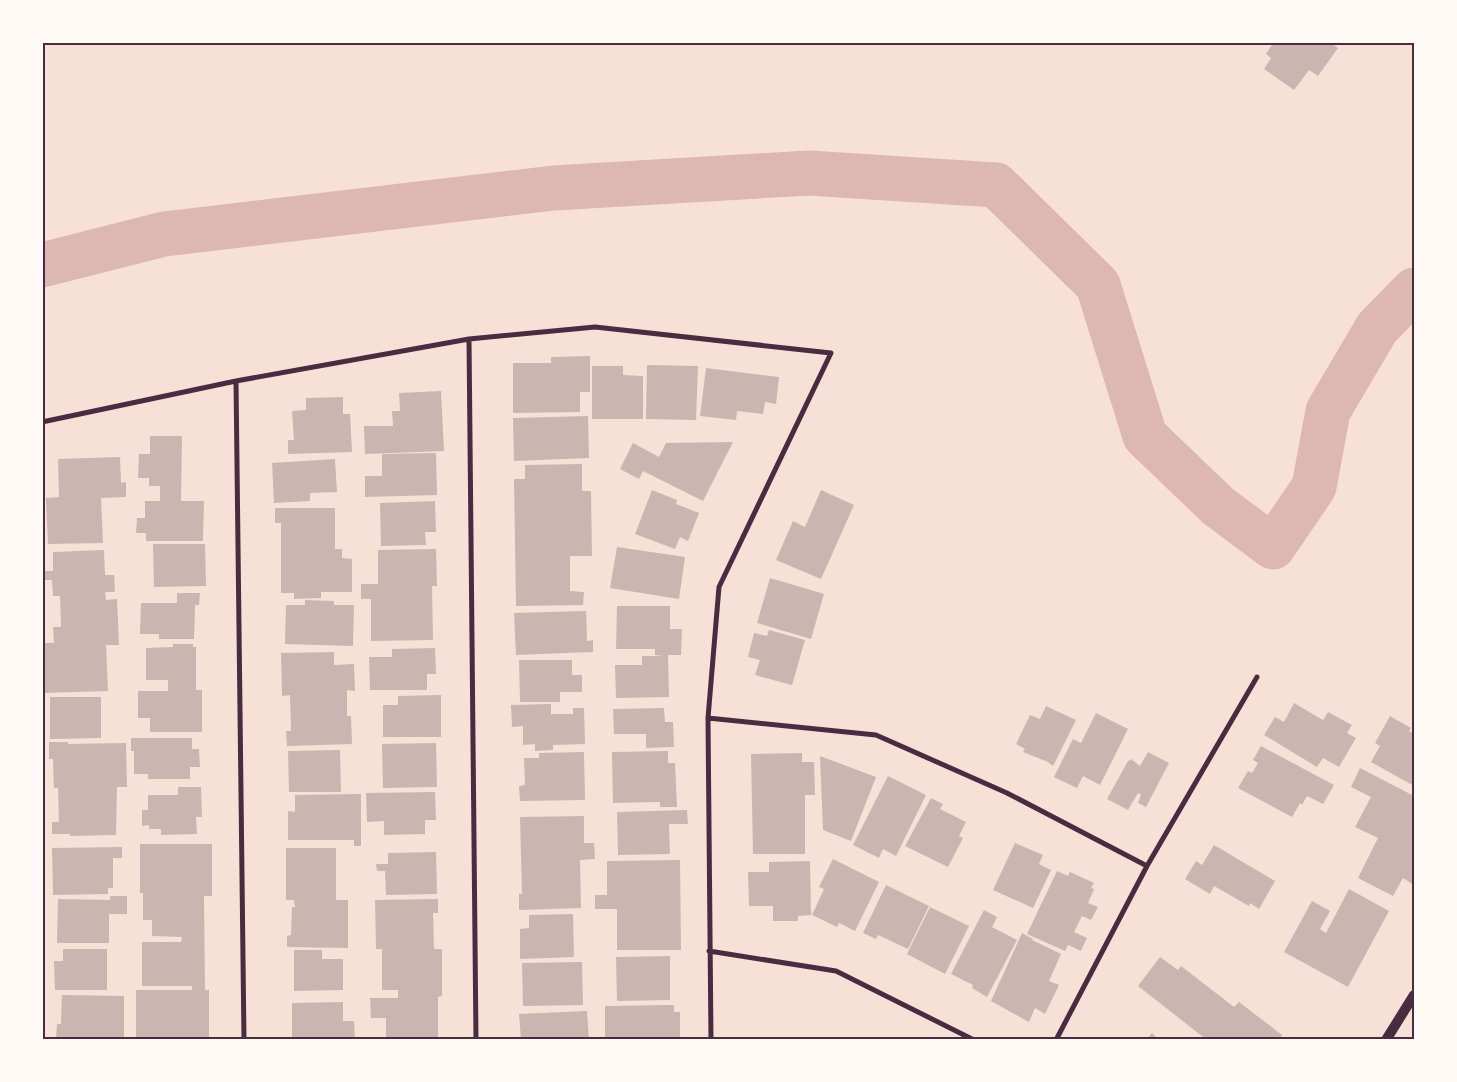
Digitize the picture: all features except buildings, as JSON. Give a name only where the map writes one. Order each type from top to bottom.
[{"type":"main road","points":[[1386,1040],[1414,995]]},
{"type":"street","points":[[42,422],[236,381],[469,339],[595,327],[831,353],[719,587],[708,718],[711,1040]]},
{"type":"street","points":[[469,339],[476,1040]]},
{"type":"street","points":[[236,381],[244,1040]]},
{"type":"street","points":[[1056,1040],[1147,866],[1257,677]]},
{"type":"street","points":[[708,718],[876,735],[1007,793],[1147,866]]},
{"type":"street","points":[[709,951],[836,971],[974,1040]]},
{"type":"waterway","points":[[42,265],[164,234],[554,188],[809,173],[996,185],[1098,285],[1145,436],[1218,506],[1273,547],[1314,487],[1328,411],[1377,328],[1414,290]]}]
